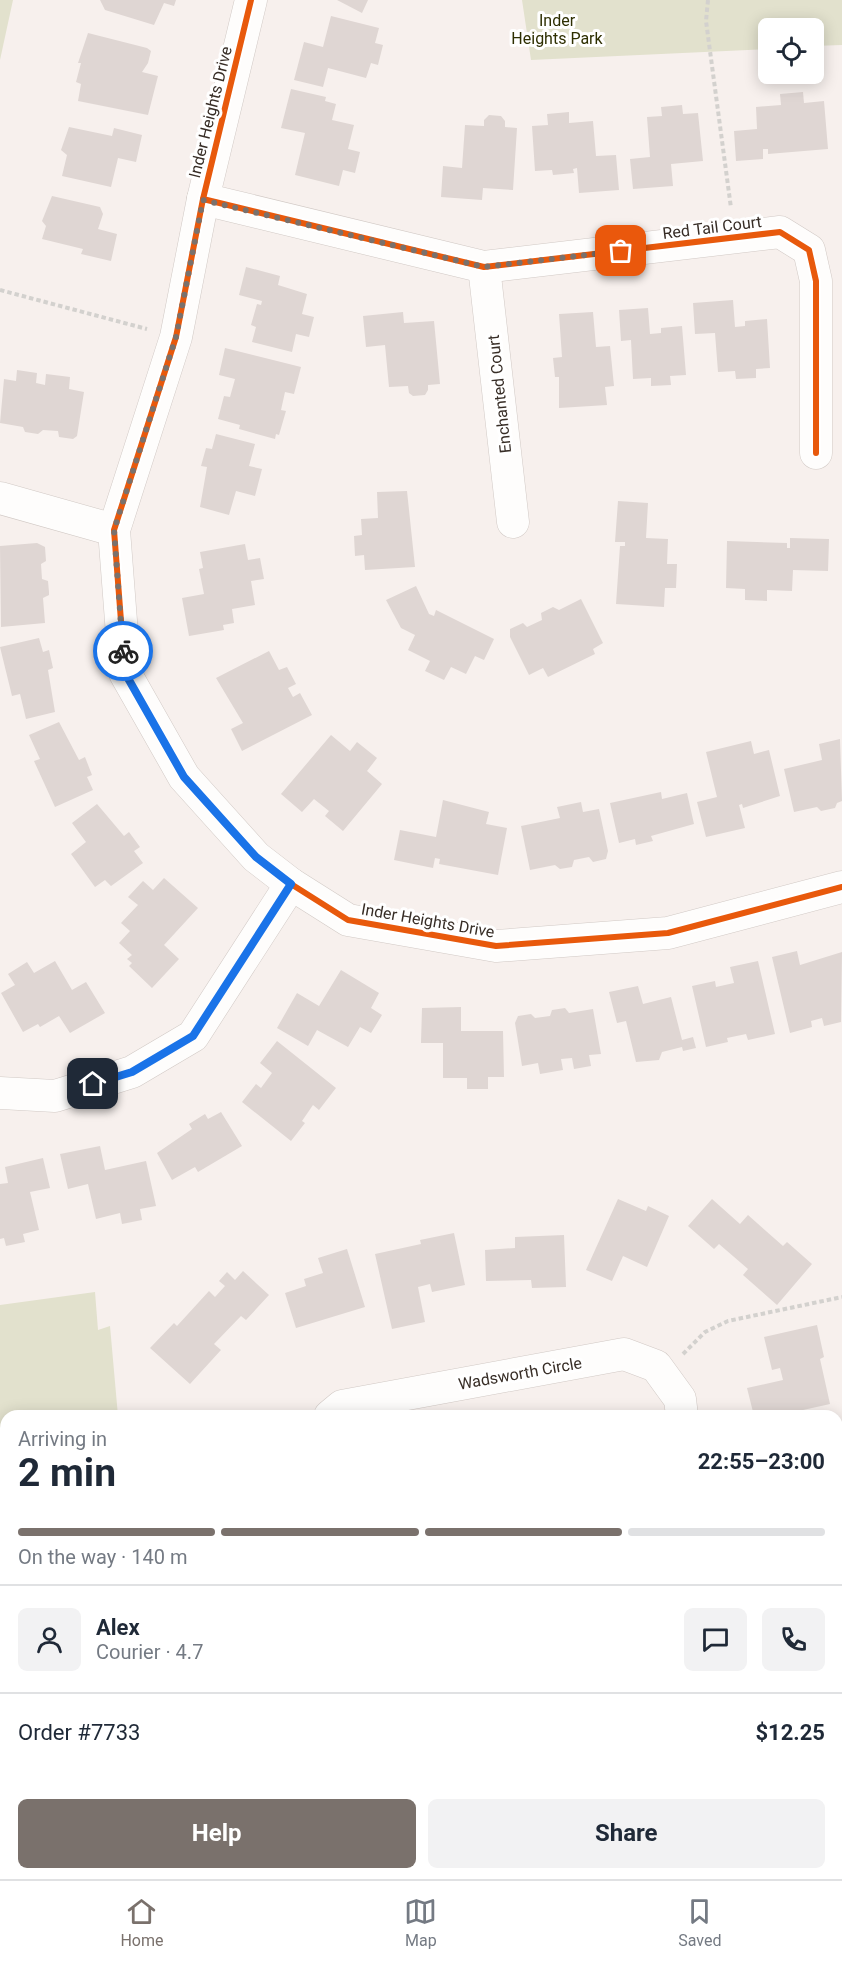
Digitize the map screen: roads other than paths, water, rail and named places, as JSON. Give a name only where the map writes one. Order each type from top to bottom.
[{"type":"street","name":"Inder Heights Drive","points":[[251,0],[203,200],[176,337],[114,530],[125,673],[184,777],[256,857],[291,884],[348,920],[496,946],[668,933],[842,887]]},
{"type":"street","name":"Red Tail Court","points":[[203,200],[484,267],[780,232],[809,250],[816,281],[816,453]]},
{"type":"street","name":"Enchanted Court","points":[[484,267],[513,522]]},
{"type":"street","points":[[0,498],[114,530]]},
{"type":"street","points":[[0,1093],[54,1096],[132,1072],[193,1036],[291,884]]},
{"type":"street","name":"Wadsworth Circle","points":[[337,1410],[342,1406],[624,1354],[656,1366],[680,1399],[681,1410]]},
{"type":"park label","name":"Inder Heights Park","points":[[557,29]]}]
